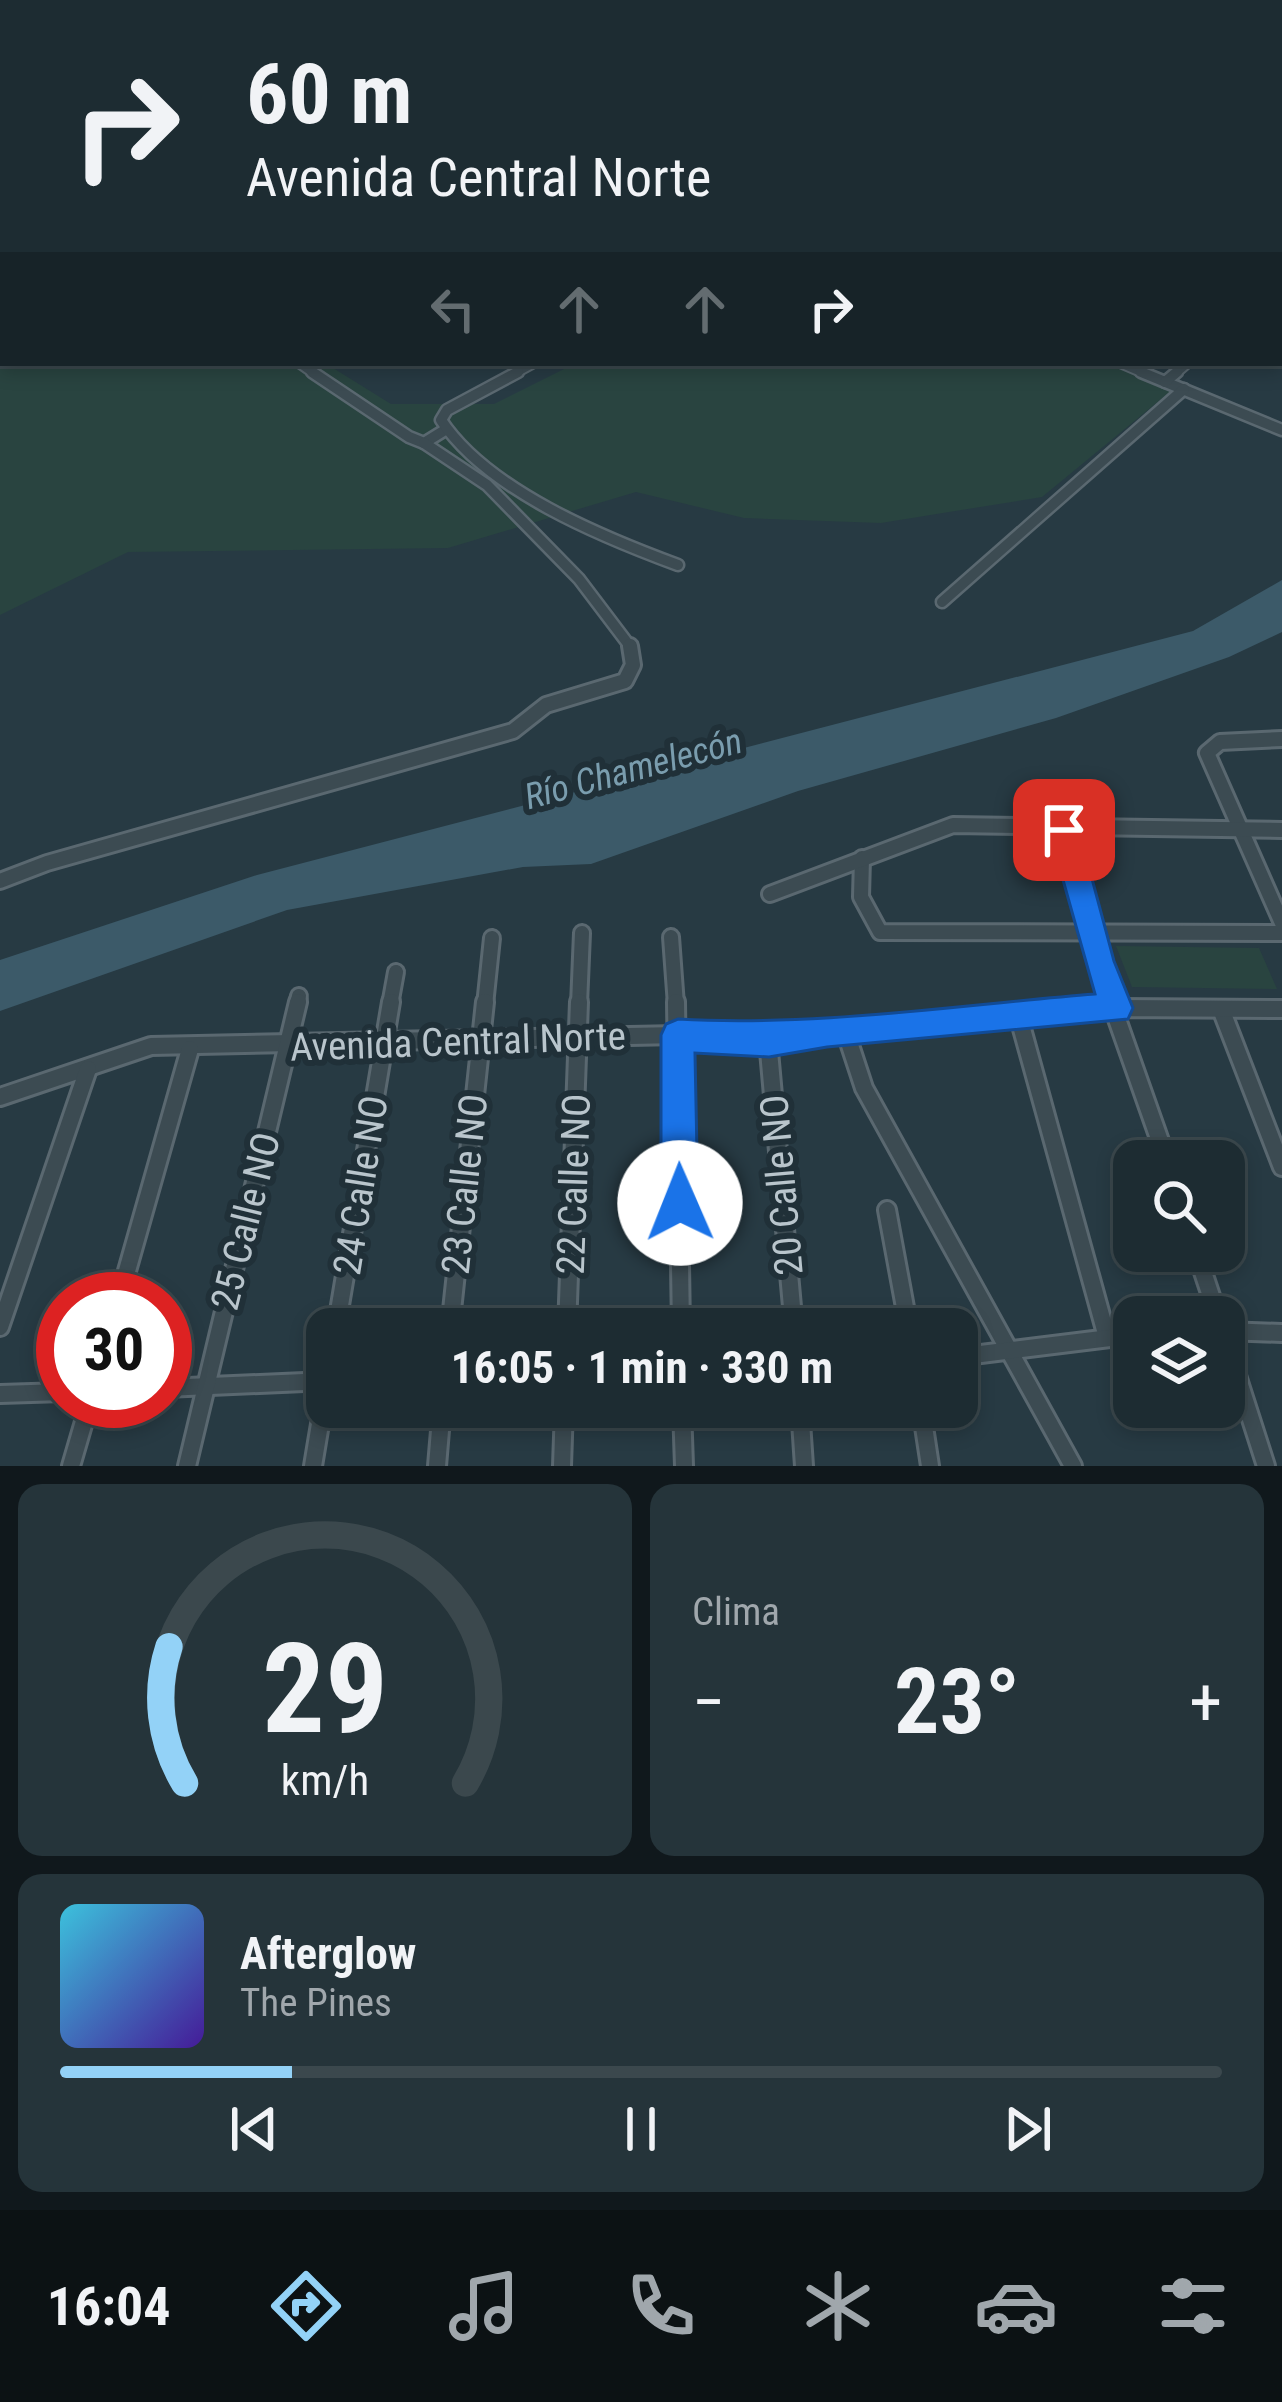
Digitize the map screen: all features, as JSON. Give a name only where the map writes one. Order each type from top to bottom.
[{"type":"street","points":[[0,881],[158,831],[513,731],[546,705],[625,681],[633,665],[632,649],[579,579],[487,485],[386,424],[303,366]]},
{"type":"street","points":[[528,366],[447,410],[441,420],[445,430],[492,468],[598,536],[678,565]]},
{"type":"street","points":[[1127,366],[1282,430]]},
{"type":"street","points":[[1165,382],[1184,366]]},
{"type":"street","points":[[942,602],[1184,389]]},
{"type":"street","points":[[424,443],[445,430]]},
{"type":"street","points":[[1282,739],[1210,747],[1209,761],[1282,923]]},
{"type":"street","points":[[770,894],[953,825],[1282,830]]},
{"type":"street","points":[[1064,830],[1089,930],[1160,1140]]},
{"type":"street","points":[[862,858],[861,897],[880,932],[1282,933]]},
{"type":"street","name":"22 Calle NO","points":[[568,1308],[582,933]]},
{"type":"street","points":[[671,937],[678,1035],[681,1308]]},
{"type":"street","name":"23 Calle NO","points":[[452,1308],[492,938]]},
{"type":"street","name":"24 Calle NO","points":[[340,1308],[396,972]]},
{"type":"street","name":"25 Calle NO","points":[[188,1466],[299,996]]},
{"type":"street","name":"Avenida Central Norte","points":[[0,1096],[152,1046],[190,1049],[678,1035],[769,1040],[1117,1008],[1282,1009]]},
{"type":"street","points":[[1221,1009],[1282,1167]]},
{"type":"street","points":[[1019,1018],[1107,1336]]},
{"type":"street","points":[[845,1030],[864,1088],[1073,1466]]},
{"type":"street","name":"20 Calle NO","points":[[769,1040],[792,1308]]},
{"type":"street","points":[[127,1272],[190,1049]]},
{"type":"street","points":[[0,1327],[88,1069]]},
{"type":"street","points":[[887,1210],[904,1308]]},
{"type":"street","points":[[1245,1334],[1282,1333]]},
{"type":"street","points":[[978,1354],[1113,1336]]},
{"type":"street","points":[[192,1387],[306,1383]]},
{"type":"street","points":[[0,1394],[36,1393]]},
{"type":"street","points":[[1245,1400],[1266,1466]]},
{"type":"street","points":[[71,1466],[82,1428]]},
{"type":"street","points":[[313,1466],[319,1428]]},
{"type":"street","points":[[436,1466],[440,1428]]},
{"type":"street","points":[[562,1466],[563,1428]]},
{"type":"street","points":[[683,1428],[684,1466]]},
{"type":"street","points":[[801,1428],[804,1466]]},
{"type":"street","points":[[924,1428],[930,1466]]},
{"type":"green space","points":[[0,366],[330,366],[391,404],[494,404],[570,366],[1114,366],[1171,391],[1042,497],[881,523],[744,518],[636,492],[448,548],[128,552],[0,615]]},
{"type":"green space","points":[[1116,946],[1259,948],[1277,989],[1132,987]]},
{"type":"water","points":[[1282,580],[1282,632],[1229,657],[1056,718],[798,791],[591,864],[523,867],[287,910],[0,1011],[0,960],[257,875],[1193,631]]},
{"type":"route","points":[[680,1203],[678,1035],[769,1040],[827,1031],[1117,1008],[1098,961],[1064,830]]},
{"type":"water label","name":"Río Chamelecón","points":[[633,768]]}]
